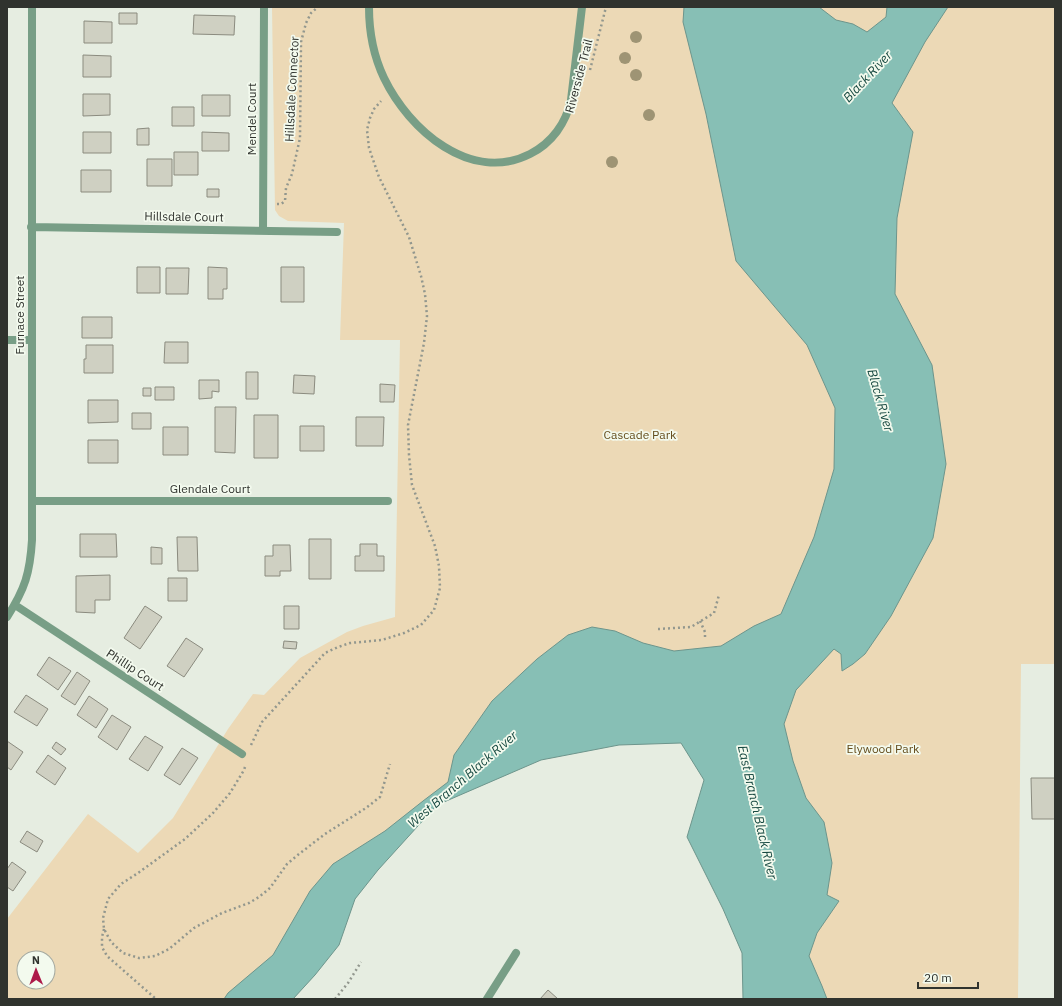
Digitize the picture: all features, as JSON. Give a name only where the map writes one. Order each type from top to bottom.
[{"type":"street","name":"Furnace Street","points":[[7,617],[24,587],[30,565],[32,540],[32,7]]},
{"type":"street","name":"Mendel Court","points":[[263,231],[264,7]]},
{"type":"street","points":[[369,7],[372,38],[384,78],[414,122],[437,141],[463,156],[481,162],[498,163],[516,160],[537,151],[553,136],[566,118],[571,100],[582,7]]},
{"type":"street","name":"Hillsdale Court","points":[[31,226],[337,232]]},
{"type":"street","points":[[7,340],[32,340]]},
{"type":"street","name":"Glendale Court","points":[[32,501],[388,500]]},
{"type":"street","name":"Phillip Court","points":[[15,605],[242,754]]},
{"type":"street","points":[[487,999],[516,953]]},
{"type":"path","name":"Hillsdale Connector","points":[[264,203],[281,204],[284,200],[286,188],[292,174],[300,138],[301,42],[308,18],[318,7]]},
{"type":"path","name":"Riverside Trail","points":[[590,71],[606,7]]},
{"type":"path","points":[[380,95],[386,104]]},
{"type":"path","points":[[250,747],[262,722],[325,653],[350,643],[382,640],[404,633],[421,625],[434,610],[440,588],[439,566],[435,546],[412,485],[409,455],[408,424],[425,336],[427,316],[422,276],[409,236],[379,177],[369,148],[368,130],[370,118],[374,109],[383,99]]},
{"type":"path","points":[[658,629],[691,626],[700,621],[714,613],[718,595]]},
{"type":"path","points":[[700,621],[705,632],[704,637]]},
{"type":"path","points":[[156,999],[107,956],[102,946],[104,929],[103,918],[108,899],[121,884],[185,839],[213,813],[230,793],[244,770],[246,763]]},
{"type":"path","points":[[104,929],[111,942],[123,953],[139,958],[155,956],[169,949],[194,928],[222,913],[259,897],[270,888],[287,864],[299,854],[325,834],[366,808],[380,797],[390,764]]},
{"type":"path","points":[[335,999],[348,983],[361,962]]},
{"type":"green space","name":"Cascade Park","points":[[272,7],[1055,7],[1055,664],[1021,664],[1018,999],[776,999],[734,699],[522,726],[346,881],[259,999],[7,999],[7,919],[88,814],[138,853],[173,818],[228,729],[253,694],[264,695],[300,658],[347,632],[395,617],[400,340],[340,340],[344,223],[288,221],[279,216],[275,210]]},
{"type":"water","points":[[684,7],[819,7],[836,20],[853,24],[867,32],[886,17],[887,7],[948,7],[925,42],[892,103],[913,132],[897,218],[895,294],[932,365],[946,464],[933,538],[891,616],[865,654],[842,671],[841,654],[834,649],[796,690],[784,724],[793,761],[806,798],[824,822],[832,863],[827,895],[839,901],[817,933],[809,956],[827,999],[743,999],[742,953],[723,909],[687,837],[704,780],[681,743],[619,745],[541,760],[437,805],[378,870],[355,899],[339,945],[293,999],[224,999],[228,993],[273,955],[310,891],[333,864],[385,831],[448,782],[454,755],[492,701],[537,659],[568,635],[592,627],[615,631],[643,643],[674,651],[721,646],[754,626],[781,614],[814,537],[834,469],[835,408],[807,345],[736,261],[706,114],[683,22]]},
{"type":"building","points":[[119,13],[137,13],[137,24],[119,24]]},
{"type":"building","points":[[194,15],[235,16],[234,35],[193,34]]},
{"type":"building","points":[[84,21],[112,22],[112,43],[84,43]]},
{"type":"building","points":[[83,55],[111,56],[111,77],[83,77]]},
{"type":"building","points":[[83,94],[110,94],[110,115],[83,116]]},
{"type":"building","points":[[202,95],[230,95],[230,116],[202,116]]},
{"type":"building","points":[[172,107],[194,107],[194,126],[172,126]]},
{"type":"building","points":[[149,128],[149,145],[137,145],[137,129]]},
{"type":"building","points":[[83,132],[111,132],[111,153],[83,153]]},
{"type":"building","points":[[202,132],[229,133],[229,151],[202,151]]},
{"type":"building","points":[[174,152],[198,152],[198,175],[174,175]]},
{"type":"building","points":[[147,159],[172,159],[172,186],[147,186]]},
{"type":"building","points":[[81,170],[111,170],[111,192],[81,192]]},
{"type":"building","points":[[207,189],[219,189],[219,197],[207,197]]},
{"type":"building","points":[[137,267],[160,267],[160,293],[137,293]]},
{"type":"building","points":[[208,267],[227,268],[227,289],[223,289],[223,299],[208,299]]},
{"type":"building","points":[[281,267],[304,267],[304,302],[281,302]]},
{"type":"building","points":[[166,268],[189,268],[188,294],[166,294]]},
{"type":"building","points":[[82,317],[112,317],[112,338],[82,338]]},
{"type":"building","points":[[165,342],[188,342],[188,363],[164,363]]},
{"type":"building","points":[[86,345],[113,345],[113,373],[84,373]]},
{"type":"building","points":[[246,372],[258,372],[258,399],[246,399]]},
{"type":"building","points":[[294,375],[315,376],[314,394],[293,393]]},
{"type":"building","points":[[199,380],[219,380],[219,392],[212,391],[212,398],[199,399]]},
{"type":"building","points":[[380,384],[395,385],[394,402],[380,402]]},
{"type":"building","points":[[155,387],[174,387],[174,400],[155,400]]},
{"type":"building","points":[[143,388],[151,388],[151,396],[143,396]]},
{"type":"building","points":[[88,400],[118,400],[118,422],[88,423]]},
{"type":"building","points":[[215,407],[236,407],[235,453],[215,452]]},
{"type":"building","points":[[132,413],[151,413],[151,429],[132,429]]},
{"type":"building","points":[[254,415],[278,415],[278,458],[254,458]]},
{"type":"building","points":[[356,417],[384,417],[383,446],[356,446]]},
{"type":"building","points":[[300,426],[324,426],[324,451],[300,451]]},
{"type":"building","points":[[163,427],[188,427],[188,455],[163,455]]},
{"type":"building","points":[[88,440],[118,440],[118,463],[88,463]]},
{"type":"building","points":[[80,534],[116,534],[117,557],[80,557]]},
{"type":"building","points":[[177,537],[197,537],[198,571],[178,571]]},
{"type":"building","points":[[309,539],[331,539],[331,579],[309,579]]},
{"type":"building","points":[[360,544],[377,544],[377,556],[384,556],[384,571],[355,571],[355,556],[360,556]]},
{"type":"building","points":[[273,545],[290,545],[291,571],[280,571],[280,576],[265,576],[265,556],[273,556]]},
{"type":"building","points":[[151,547],[162,548],[162,564],[151,564]]},
{"type":"building","points":[[110,575],[110,600],[95,600],[95,613],[76,612],[76,576]]},
{"type":"building","points":[[168,578],[187,578],[187,601],[168,601]]},
{"type":"building","points":[[145,606],[162,617],[140,649],[124,638]]},
{"type":"building","points":[[284,606],[299,606],[299,629],[284,629]]},
{"type":"building","points":[[186,638],[203,649],[184,677],[167,666]]},
{"type":"building","points":[[284,641],[297,642],[296,649],[283,648]]},
{"type":"building","points":[[49,657],[71,671],[58,690],[37,675]]},
{"type":"building","points":[[77,672],[90,681],[75,705],[61,696]]},
{"type":"building","points":[[26,695],[48,709],[37,726],[14,712]]},
{"type":"building","points":[[89,696],[108,709],[96,728],[77,715]]},
{"type":"building","points":[[112,715],[131,727],[117,750],[98,737]]},
{"type":"building","points":[[145,736],[163,747],[148,771],[129,759]]},
{"type":"building","points":[[7,741],[23,752],[11,770],[7,767]]},
{"type":"building","points":[[56,742],[66,749],[61,755],[52,748]]},
{"type":"building","points":[[182,748],[198,758],[180,785],[164,775]]},
{"type":"building","points":[[48,755],[66,768],[55,785],[36,772]]},
{"type":"building","points":[[1031,778],[1055,778],[1055,819],[1032,819]]},
{"type":"building","points":[[27,831],[43,841],[37,852],[20,842]]},
{"type":"building","points":[[12,862],[26,872],[13,891],[7,887],[7,869]]},
{"type":"building","points":[[548,990],[558,999],[540,999]]},
{"type":"water label","name":"Black River","points":[[867,76]]},
{"type":"water label","name":"Black River","points":[[881,400]]},
{"type":"water label","name":"West Branch Black River","points":[[462,779]]},
{"type":"water label","name":"East Branch Black River","points":[[758,812]]},
{"type":"park label","name":"Elywood Park","points":[[883,749]]}]
